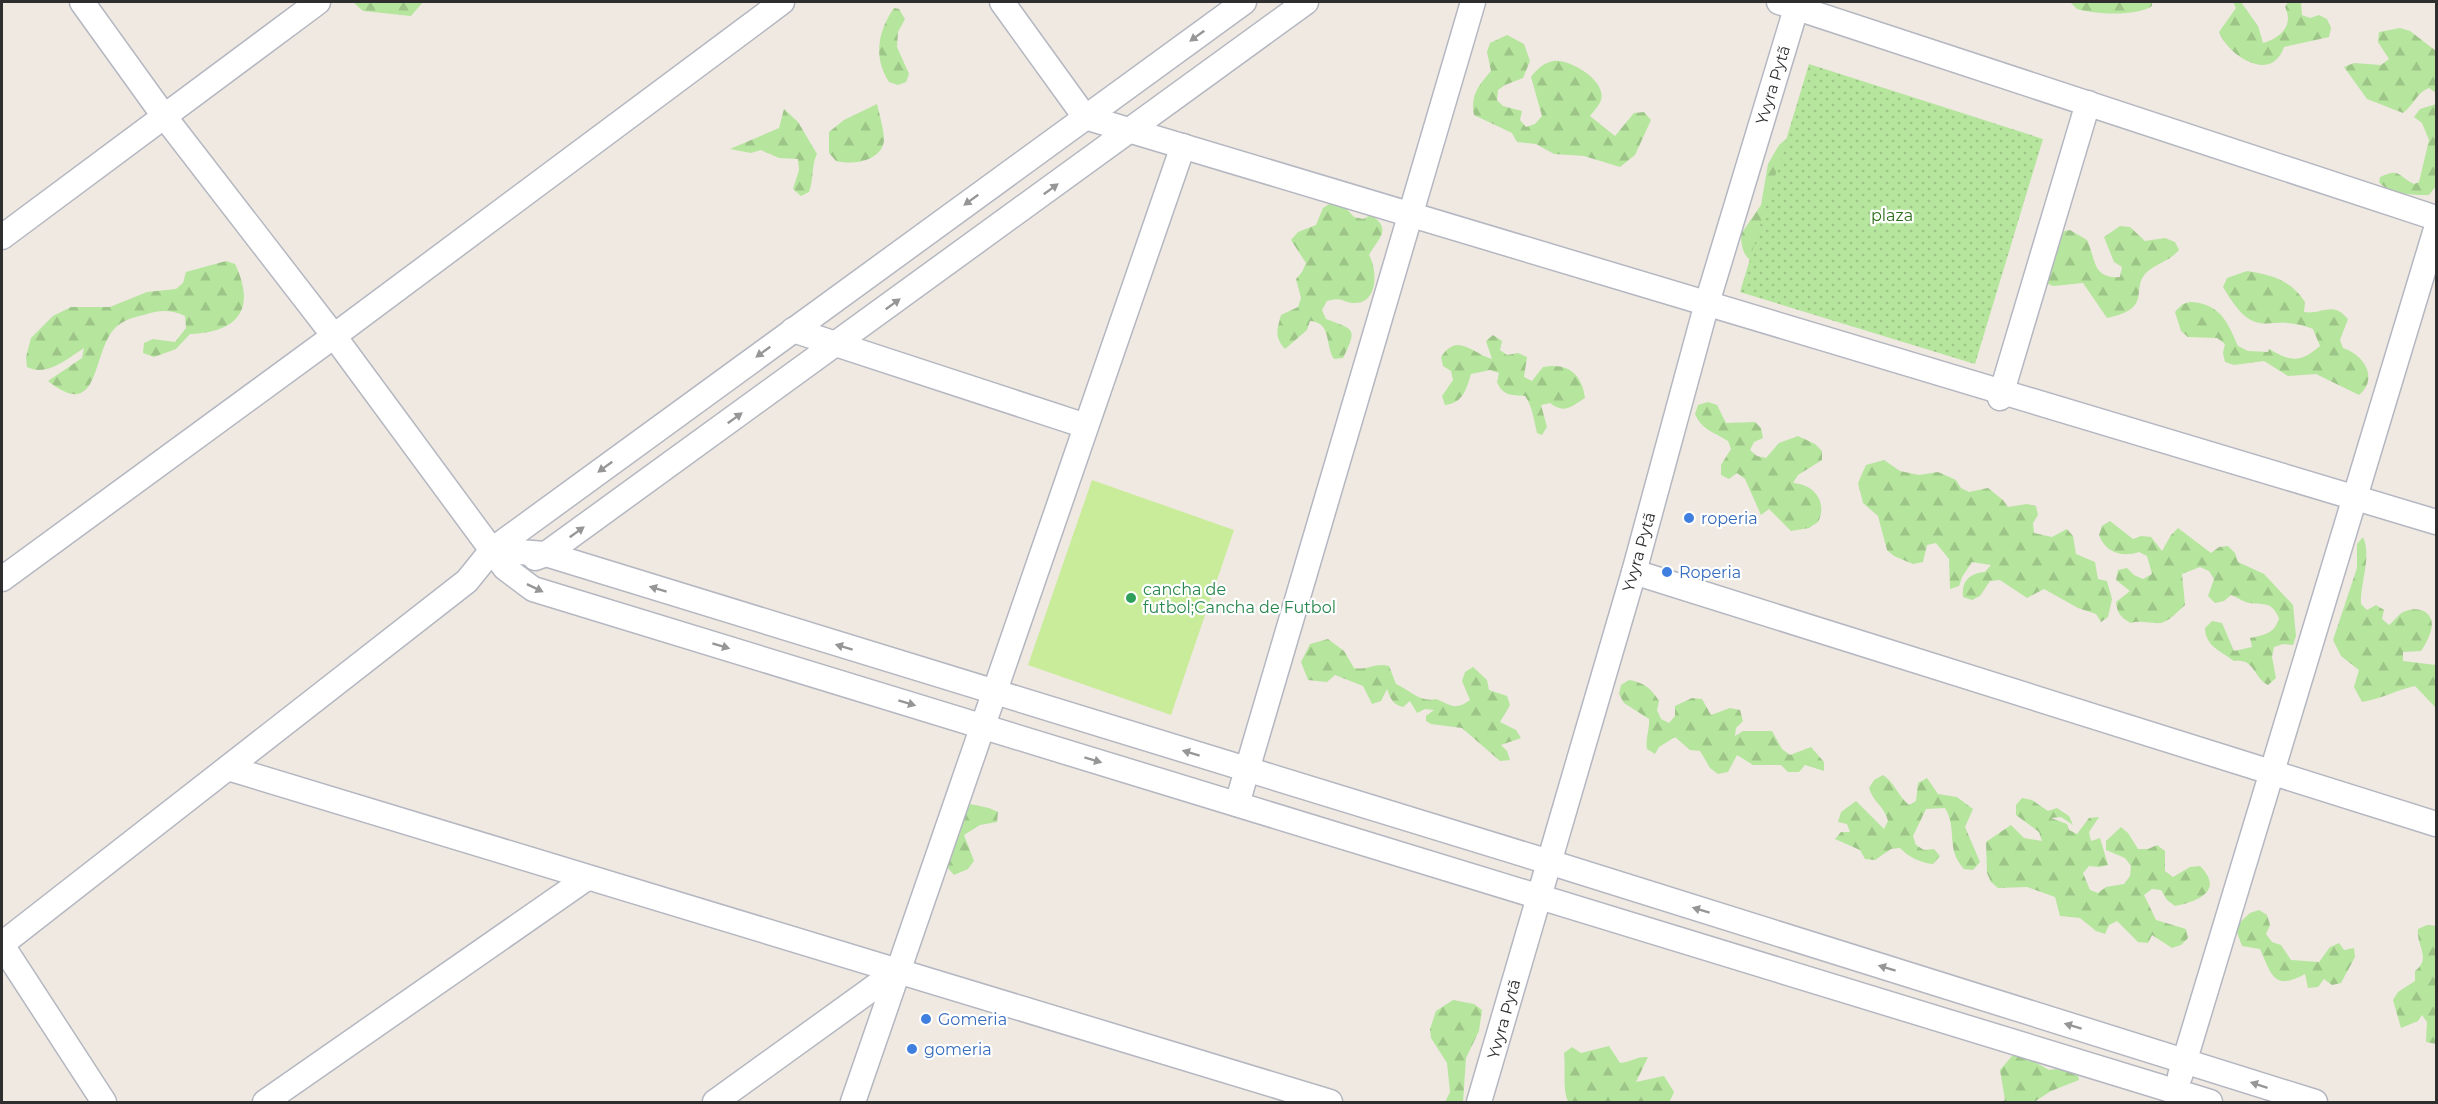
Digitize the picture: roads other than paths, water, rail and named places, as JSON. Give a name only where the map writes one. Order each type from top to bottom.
[{"type":"street","points":[[82,2],[164,116],[334,336],[499,559],[533,589],[1539,897],[2173,1097],[2210,1102]]},
{"type":"street","points":[[2,237],[318,2]]},
{"type":"street","points":[[2,579],[334,336],[782,2]]},
{"type":"street","points":[[1002,2],[1085,117],[1707,303],[2001,395],[2436,522]]},
{"type":"street","points":[[104,1102],[2,944],[467,581],[499,559],[794,330],[1244,2]]},
{"type":"street","points":[[546,554],[1306,2]]},
{"type":"street","points":[[1237,804],[1473,2]]},
{"type":"street","points":[[1791,3],[2436,218]]},
{"type":"street","name":"Yvyra Pytã","points":[[1479,1102],[1634,572],[1791,3]]},
{"type":"street","points":[[2001,395],[2088,103]]},
{"type":"street","points":[[853,1102],[1183,146]]},
{"type":"street","points":[[2173,1097],[2436,229]]},
{"type":"street","points":[[794,330],[1086,426]]},
{"type":"street","points":[[499,559],[546,554],[1549,862],[2315,1102]]},
{"type":"street","points":[[1634,572],[2436,824]]},
{"type":"street","points":[[228,768],[1330,1102]]},
{"type":"street","points":[[265,1102],[587,878]]},
{"type":"street","points":[[715,1102],[898,970]]},
{"type":"place","name":"roperia","points":[[1689,518]]},
{"type":"place","name":"Roperia","points":[[1667,572]]},
{"type":"place","name":"cancha de futbol;Cancha de Futbol","points":[[1131,598]]},
{"type":"place","name":"Gomeria","points":[[926,1019]]},
{"type":"place","name":"gomeria","points":[[912,1049]]},
{"type":"park label","name":"plaza","points":[[1892,215]]}]
